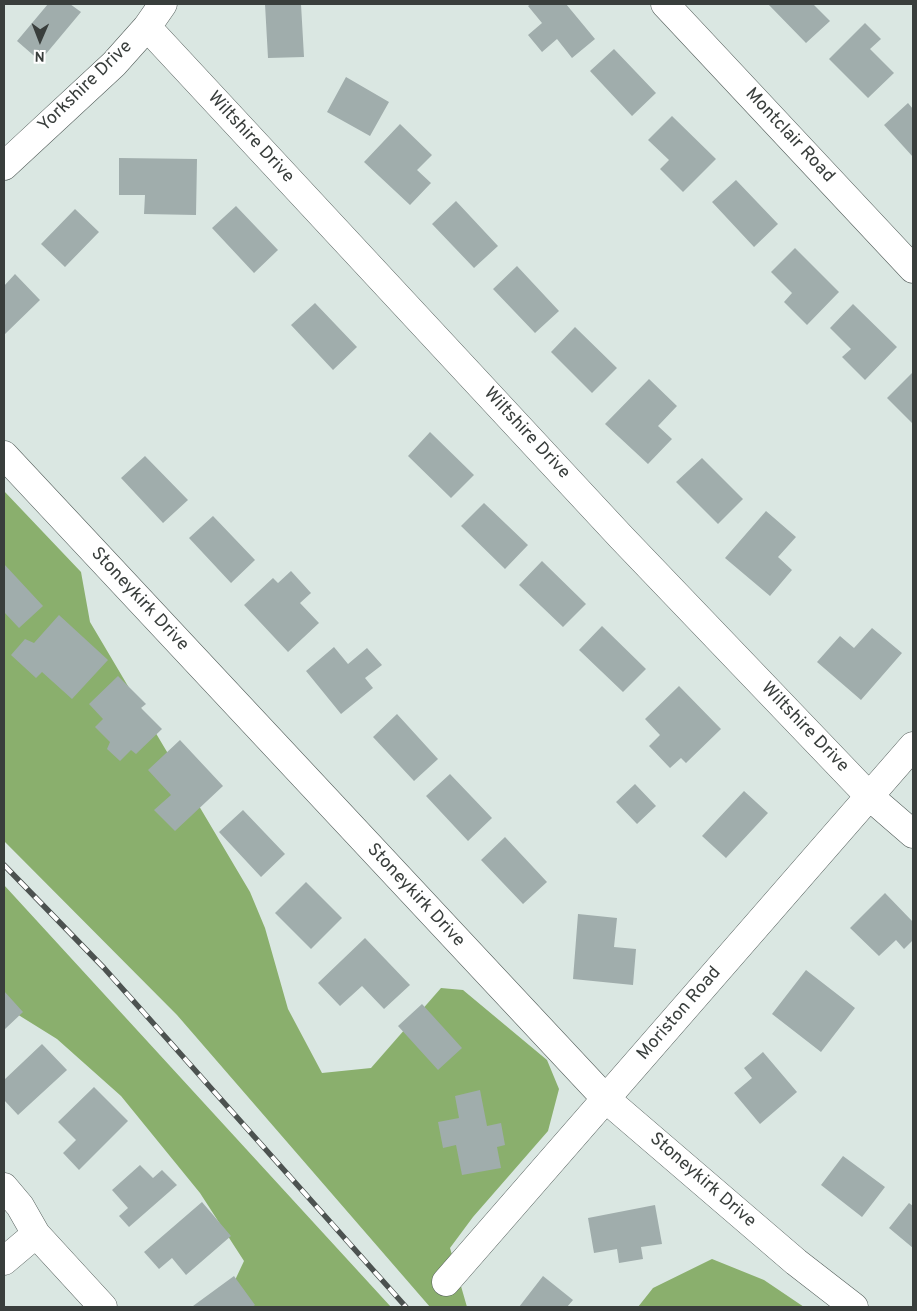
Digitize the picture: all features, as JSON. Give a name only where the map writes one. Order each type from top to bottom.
[{"type":"street","name":"Yorkshire Drive","points":[[4,166],[114,64],[147,27],[163,4]]},
{"type":"street","name":"Montclair Road","points":[[665,4],[913,269]]},
{"type":"street","name":"Wiltshire Drive","points":[[147,27],[622,537],[870,796],[913,834]]},
{"type":"street","name":"Stoneykirk Drive","points":[[4,455],[606,1099],[796,1262],[854,1307]]},
{"type":"street","name":"Moriston Road","points":[[446,1282],[913,746]]},
{"type":"street","points":[[4,1187],[20,1206],[36,1234],[103,1307]]},
{"type":"street","points":[[4,1261],[36,1234]]},
{"type":"green space","points":[[4,491],[81,572],[90,622],[250,892],[265,928],[288,1009],[322,1073],[371,1068],[441,988],[463,990],[547,1060],[559,1089],[548,1131],[473,1217],[450,1248],[467,1307],[430,1307],[177,1015],[4,841]]},
{"type":"green space","points":[[4,885],[391,1307],[217,1307],[228,1295],[244,1261],[200,1193],[121,1096],[57,1039],[4,1006]]},
{"type":"green space","points":[[712,1259],[764,1280],[804,1307],[638,1307],[653,1288]]},
{"type":"building","points":[[48,4],[70,4],[81,12],[40,61],[17,41]]},
{"type":"building","points":[[265,4],[301,4],[304,57],[268,58]]},
{"type":"building","points":[[531,4],[566,4],[595,39],[572,58],[557,39],[542,52],[528,35],[542,23],[528,6]]},
{"type":"building","points":[[768,4],[813,4],[830,21],[806,43]]},
{"type":"building","points":[[865,23],[881,39],[870,49],[894,73],[868,98],[829,59]]},
{"type":"building","points":[[614,49],[656,93],[632,116],[590,71]]},
{"type":"building","points":[[346,77],[389,102],[370,136],[327,112]]},
{"type":"building","points":[[908,103],[913,109],[913,157],[884,125]]},
{"type":"building","points":[[672,116],[716,159],[683,192],[660,169],[669,160],[648,140]]},
{"type":"building","points":[[400,124],[432,155],[417,170],[431,183],[410,205],[364,162]]},
{"type":"building","points":[[119,158],[197,159],[196,215],[144,214],[145,195],[119,195]]},
{"type":"building","points":[[736,180],[778,224],[754,247],[712,202]]},
{"type":"building","points":[[456,201],[498,246],[474,268],[432,224]]},
{"type":"building","points":[[236,206],[278,250],[254,273],[212,228]]},
{"type":"building","points":[[75,209],[99,232],[65,267],[41,244]]},
{"type":"building","points":[[795,248],[839,292],[807,325],[784,302],[792,293],[771,272]]},
{"type":"building","points":[[517,266],[559,311],[535,333],[493,289]]},
{"type":"building","points":[[15,274],[40,300],[4,335],[4,286]]},
{"type":"building","points":[[315,303],[357,347],[333,370],[291,325]]},
{"type":"building","points":[[853,304],[897,347],[865,380],[842,357],[851,349],[830,328]]},
{"type":"building","points":[[575,327],[617,368],[592,393],[551,352]]},
{"type":"building","points":[[913,374],[913,424],[887,398]]},
{"type":"building","points":[[649,379],[677,406],[658,426],[672,439],[648,464],[605,424]]},
{"type":"building","points":[[430,432],[474,475],[451,498],[408,456]]},
{"type":"building","points":[[145,456],[188,500],[163,523],[121,478]]},
{"type":"building","points":[[702,458],[743,499],[718,524],[676,482]]},
{"type":"building","points":[[484,503],[528,545],[505,569],[461,526]]},
{"type":"building","points":[[766,511],[796,537],[778,557],[792,570],[770,596],[725,558]]},
{"type":"building","points":[[213,516],[255,560],[231,583],[189,538]]},
{"type":"building","points":[[542,561],[586,604],[563,627],[519,585]]},
{"type":"building","points":[[4,564],[43,606],[19,628],[4,612]]},
{"type":"building","points":[[291,571],[311,593],[300,603],[319,623],[288,652],[244,605],[273,578],[278,583]]},
{"type":"building","points":[[59,615],[108,660],[72,699],[42,672],[36,678],[11,655],[25,639],[34,643]]},
{"type":"building","points":[[602,626],[646,669],[623,692],[579,650]]},
{"type":"building","points":[[872,628],[902,653],[861,700],[817,662],[840,636],[854,648]]},
{"type":"building","points":[[334,647],[348,664],[367,648],[382,665],[365,678],[373,688],[341,714],[306,671]]},
{"type":"building","points":[[118,676],[146,704],[141,708],[162,729],[136,754],[131,750],[120,761],[107,749],[110,742],[95,727],[103,719],[89,704]]},
{"type":"building","points":[[679,686],[721,729],[686,763],[681,758],[670,768],[649,746],[660,735],[645,719]]},
{"type":"building","points":[[397,714],[438,759],[414,781],[373,737]]},
{"type":"building","points":[[180,740],[223,786],[175,831],[154,810],[171,795],[148,770]]},
{"type":"building","points":[[450,774],[492,818],[468,841],[426,796]]},
{"type":"building","points":[[635,784],[656,806],[637,824],[616,802]]},
{"type":"building","points":[[744,791],[768,813],[726,858],[702,836]]},
{"type":"building","points":[[243,810],[285,854],[261,877],[219,832]]},
{"type":"building","points":[[505,837],[547,882],[523,904],[481,860]]},
{"type":"building","points":[[306,882],[342,918],[311,949],[275,913]]},
{"type":"building","points":[[885,893],[913,922],[913,940],[904,949],[896,940],[879,956],[850,928]]},
{"type":"building","points":[[578,914],[617,918],[614,947],[636,949],[633,985],[573,979]]},
{"type":"building","points":[[365,938],[410,985],[384,1009],[362,986],[340,1006],[318,983]]},
{"type":"building","points":[[806,970],[855,1008],[821,1052],[772,1014]]},
{"type":"building","points":[[4,991],[23,1012],[4,1030]]},
{"type":"building","points":[[422,1004],[462,1048],[438,1070],[398,1026]]},
{"type":"building","points":[[42,1044],[67,1070],[18,1115],[4,1100],[4,1080]]},
{"type":"building","points":[[763,1052],[797,1092],[760,1124],[734,1093],[752,1078],[744,1068]]},
{"type":"building","points":[[94,1087],[128,1121],[79,1170],[63,1153],[76,1140],[58,1122]]},
{"type":"building","points":[[480,1090],[487,1126],[501,1123],[505,1145],[497,1147],[501,1168],[462,1175],[456,1145],[443,1148],[438,1122],[459,1118],[455,1096]]},
{"type":"building","points":[[843,1156],[885,1187],[862,1217],[821,1185]]},
{"type":"building","points":[[140,1165],[153,1178],[162,1170],[177,1185],[129,1227],[119,1216],[128,1208],[112,1190]]},
{"type":"building","points":[[202,1202],[231,1236],[186,1275],[172,1258],[159,1269],[144,1252]]},
{"type":"building","points":[[909,1203],[913,1206],[913,1248],[889,1228]]},
{"type":"building","points":[[655,1205],[662,1244],[641,1247],[643,1259],[619,1263],[617,1249],[594,1253],[588,1218]]},
{"type":"building","points":[[234,1276],[255,1305],[252,1307],[193,1307],[193,1306]]},
{"type":"building","points":[[543,1276],[573,1300],[567,1307],[519,1307]]},
{"type":"railway","points":[[4,865],[104,968],[406,1307]]}]
